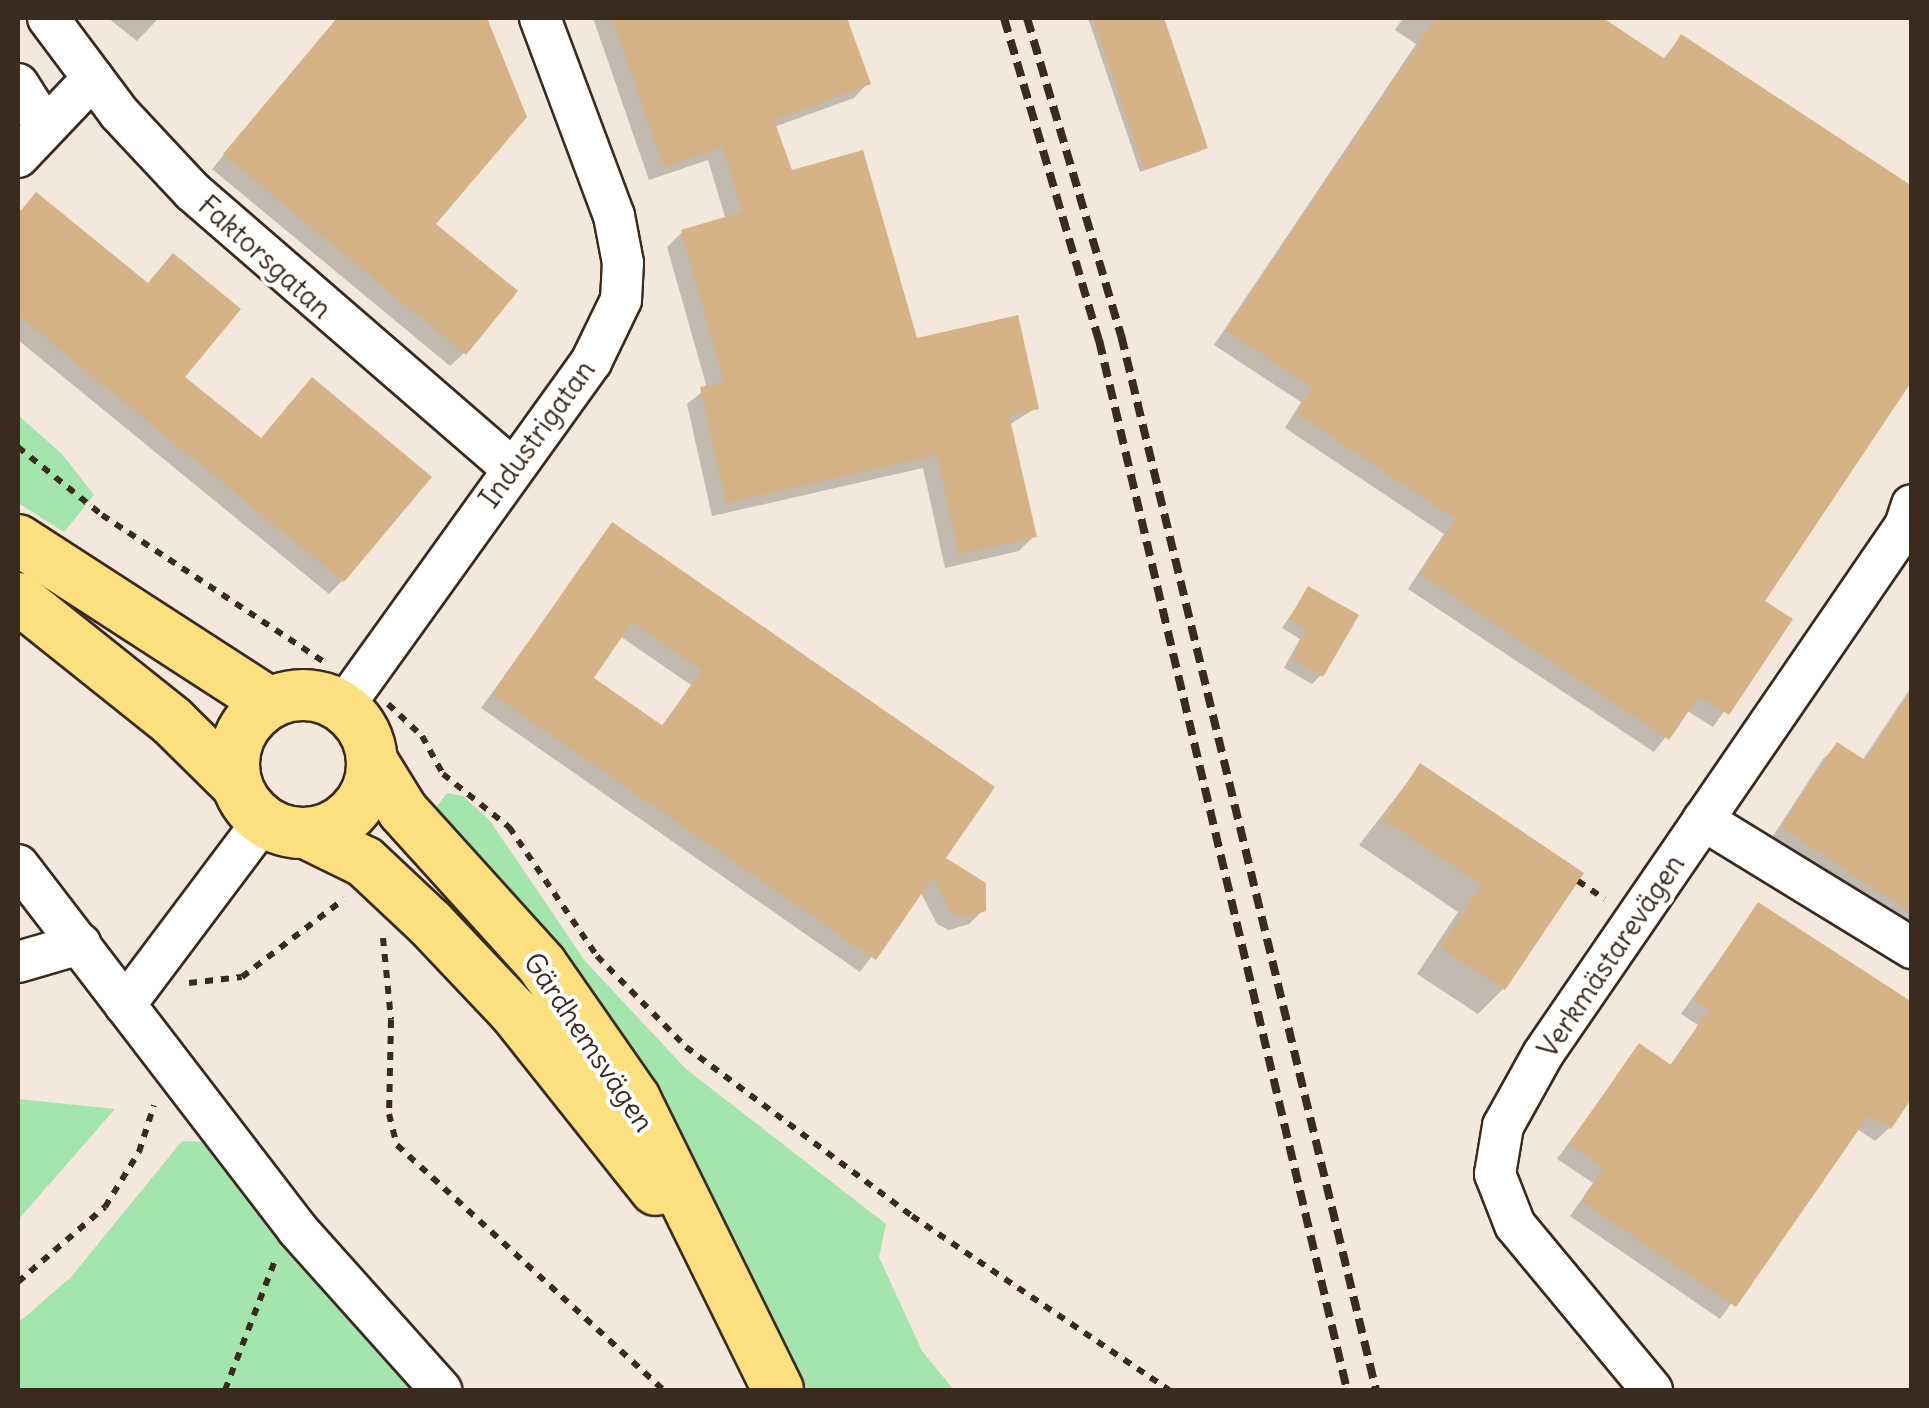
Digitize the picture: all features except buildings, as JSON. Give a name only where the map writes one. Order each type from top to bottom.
[{"type":"main road","points":[[18,540],[270,703]]},
{"type":"main road","name":"Gärdhemsvägen","points":[[18,598],[172,721],[269,813],[365,862],[516,1013],[736,1299]]},
{"type":"main road","points":[[315,696],[353,697],[372,760],[368,787],[354,810],[332,826],[269,813],[234,758],[242,732],[270,703],[315,696]]},
{"type":"main road","name":"Gärdhemsvägen","points":[[372,760],[404,810],[542,965],[635,1099],[778,1390]]},
{"type":"street","name":"Faktorsgatan","points":[[48,18],[93,78],[193,192],[512,468]]},
{"type":"street","name":"Industrigatan","points":[[353,697],[512,468],[591,362],[620,300],[624,263],[614,216],[540,18]]},
{"type":"street","points":[[18,157],[44,125],[93,78]]},
{"type":"street","points":[[18,84],[44,125]]},
{"type":"street","name":"Verkmästarevägen","points":[[1652,1390],[1515,1225],[1495,1174],[1502,1126],[1543,1054],[1909,519]]},
{"type":"street","points":[[125,1005],[269,813]]},
{"type":"street","points":[[1704,820],[1912,948]]},
{"type":"street","points":[[18,866],[298,1230],[441,1390]]},
{"type":"street","points":[[18,962],[80,944]]},
{"type":"path","points":[[18,447],[133,537],[353,697],[408,719],[443,774],[509,827],[596,956],[686,1047],[912,1216],[1169,1390]]},
{"type":"path","points":[[404,810],[443,774]]},
{"type":"path","points":[[159,964],[185,983],[242,977],[356,890],[354,879],[365,862]]},
{"type":"path","points":[[380,921],[391,1020],[389,1114],[397,1145],[664,1390]]},
{"type":"path","points":[[18,1282],[105,1206],[138,1152],[154,1110],[154,1042]]},
{"type":"path","points":[[225,1390],[277,1254],[298,1230]]},
{"type":"green space","points":[[18,415],[62,454],[94,495],[64,532],[18,503]]},
{"type":"green space","points":[[447,793],[463,796],[490,821],[585,961],[686,1069],[886,1224],[879,1257],[922,1351],[954,1390],[808,1390],[662,1098],[611,1020],[519,905],[431,814]]},
{"type":"green space","points":[[18,1099],[115,1109],[18,1220]]},
{"type":"green space","points":[[182,1141],[206,1142],[420,1390],[18,1390],[18,1323],[71,1277]]},
{"type":"railway","points":[[1004,18],[1099,340],[1347,1390]]},
{"type":"railway","points":[[1027,18],[1121,335],[1376,1390]]}]
